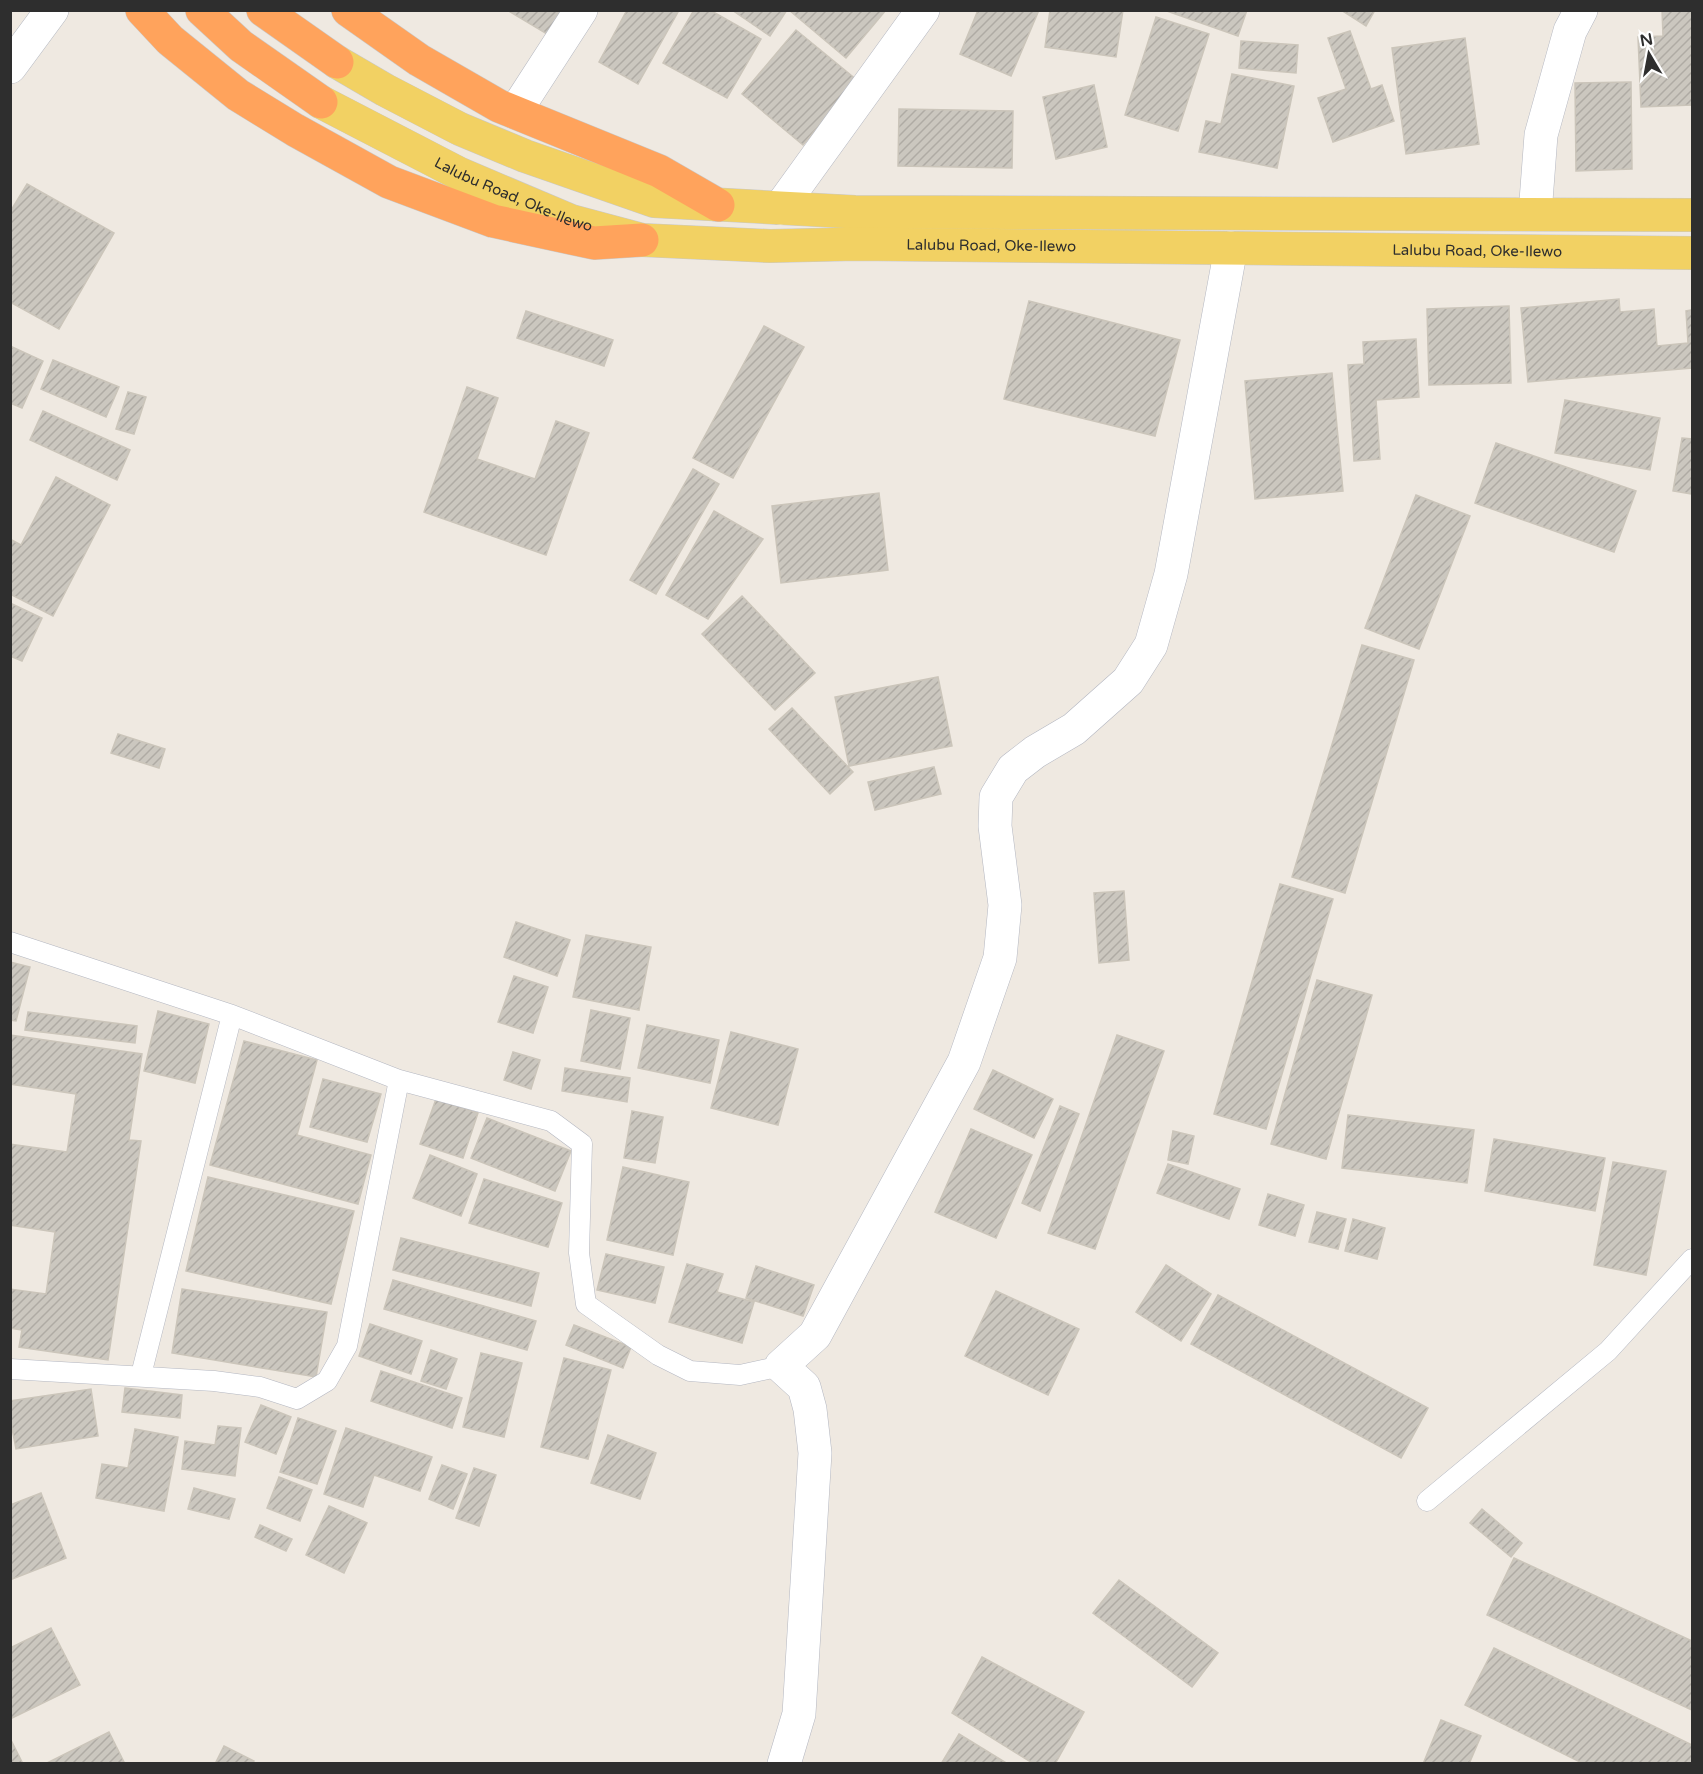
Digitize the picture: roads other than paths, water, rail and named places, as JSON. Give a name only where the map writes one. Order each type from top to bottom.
[{"type":"highway","points":[[142,10],[170,40],[238,95],[295,130],[389,182],[493,221],[594,243],[642,240]]},
{"type":"highway","points":[[202,10],[241,46],[321,102]]},
{"type":"highway","points":[[263,10],[338,62]]},
{"type":"highway","points":[[348,10],[419,60],[499,106],[659,171],[718,205]]},
{"type":"main road","points":[[338,62],[385,90],[460,129],[525,156],[654,201],[867,212],[1692,215]]},
{"type":"main road","name":"Lalubu Road, Oke-Ilewo","points":[[321,102],[460,174],[571,221],[642,240],[770,246],[856,244],[1692,253]]},
{"type":"street","points":[[10,67],[52,10]]},
{"type":"street","points":[[514,112],[581,10]]},
{"type":"street","points":[[780,208],[924,10]]},
{"type":"street","points":[[1535,214],[1541,135],[1570,31],[1581,10]]},
{"type":"street","points":[[784,1764],[799,1714],[815,1453],[810,1409],[804,1387],[781,1366],[815,1335],[964,1062],[1000,958],[1005,905],[994,826],[996,797],[1013,769],[1035,752],[1074,729],[1128,681],[1150,645],[1171,574],[1231,248]]},
{"type":"lane","points":[[10,942],[232,1015],[399,1080],[550,1121],[582,1144],[579,1253],[586,1304],[658,1355],[690,1371],[740,1375],[781,1366]]},
{"type":"lane","points":[[141,1376],[232,1015]]},
{"type":"lane","points":[[10,1369],[141,1376],[260,1387],[297,1399],[327,1380],[347,1347],[399,1080]]},
{"type":"lane","points":[[1427,1501],[1608,1351],[1692,1259]]}]
